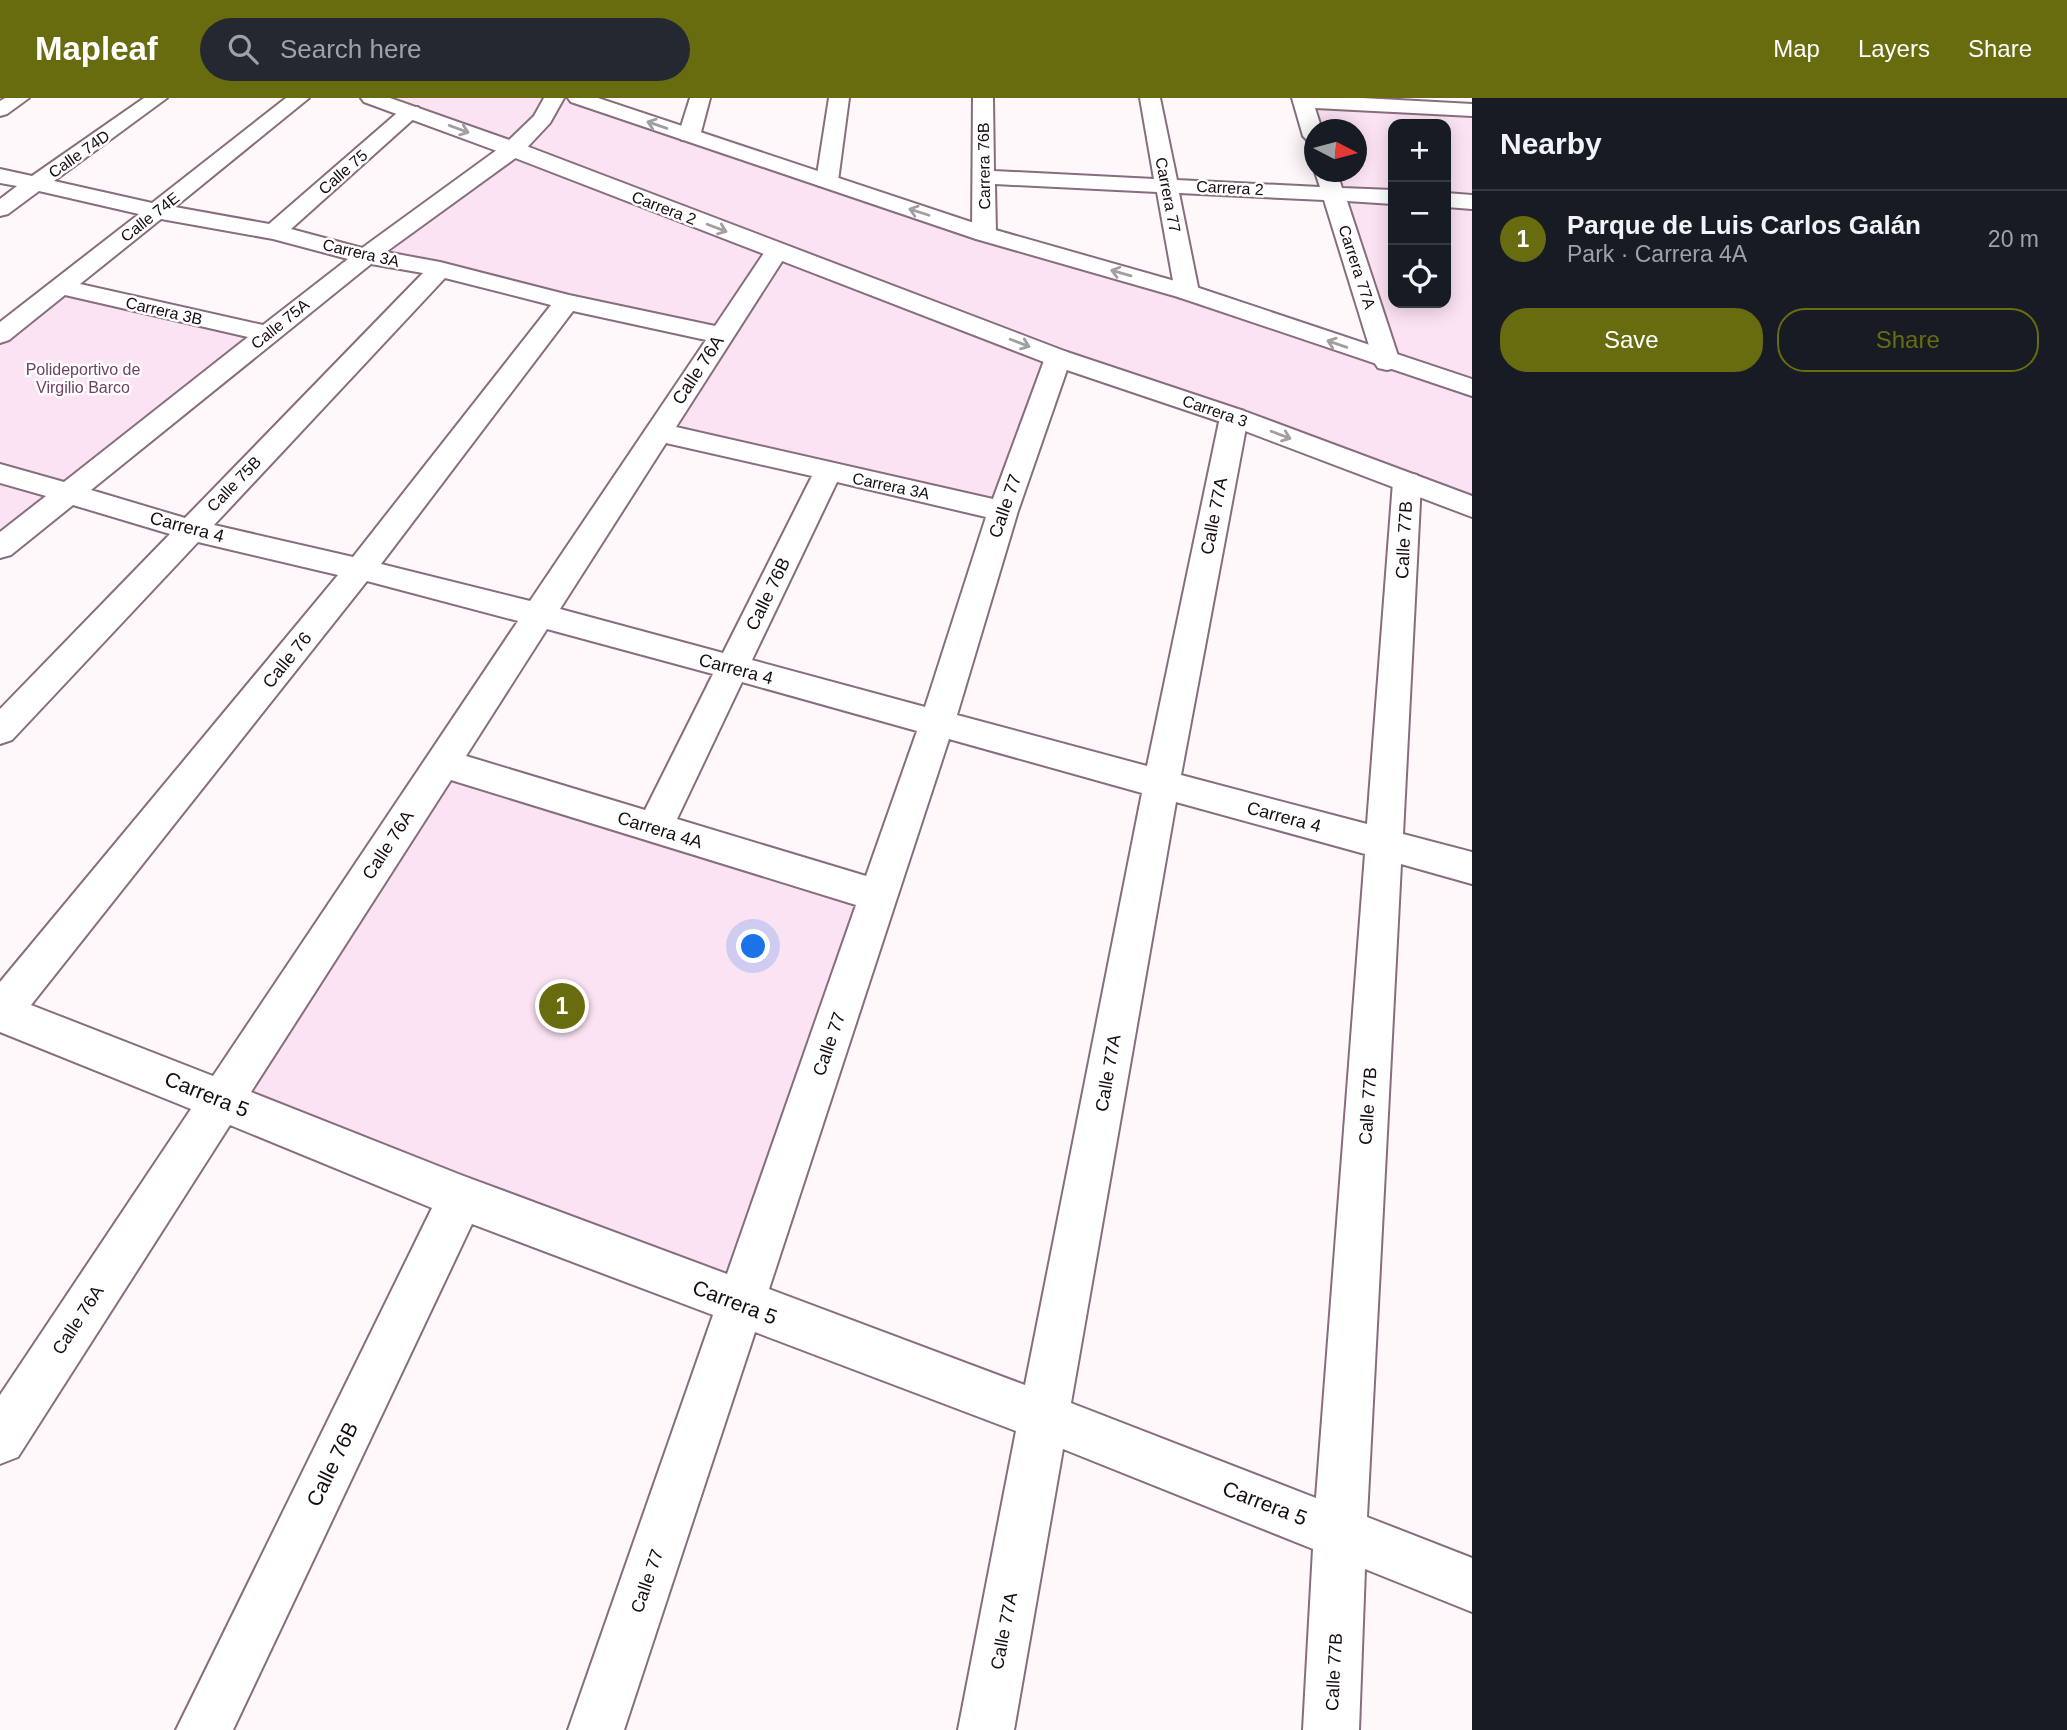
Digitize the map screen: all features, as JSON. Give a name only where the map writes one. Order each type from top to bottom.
[{"type":"street","points":[[0,110],[19,98]]},
{"type":"street","name":"Calle 74D","points":[[0,209],[157,98]]},
{"type":"street","name":"Calle 74E","points":[[0,335],[299,98]]},
{"type":"street","name":"Carrera 2","points":[[371,98],[513,149],[776,252],[956,318]]},
{"type":"street","name":"Calle 75A","points":[[0,548],[366,256],[513,149],[543,119],[554,98]]},
{"type":"street","points":[[578,98],[984,233],[1187,292],[1387,362],[1472,388]]},
{"type":"street","points":[[689,136],[700,98]]},
{"type":"street","points":[[827,181],[839,98]]},
{"type":"street","name":"Carrera 76B","points":[[983,98],[984,233]]},
{"type":"street","name":"Carrera 77","points":[[1150,98],[1187,292]]},
{"type":"street","points":[[1309,119],[1303,100],[1472,110],[1467,98]]},
{"type":"street","name":"Calle 75","points":[[274,232],[411,111]]},
{"type":"street","name":"Carrera 3A","points":[[0,176],[157,211],[274,232],[366,256],[440,269],[567,302],[720,335]]},
{"type":"street","name":"Carrera 2","points":[[984,177],[1166,185],[1329,182],[1388,196]]},
{"type":"street","name":"Carrera 77A","points":[[1329,182],[1387,362]]},
{"type":"street","points":[[1451,200],[1472,202]]},
{"type":"street","name":"Calle 76A","points":[[0,1439],[776,252]]},
{"type":"street","name":"Calle 75B","points":[[0,731],[440,269]]},
{"type":"street","name":"Carrera 3B","points":[[61,287],[268,334]]},
{"type":"street","name":"Calle 76","points":[[1,1012],[360,569],[567,302]]},
{"type":"street","name":"Carrera 3","points":[[956,318],[1058,358],[1234,417],[1472,507]]},
{"type":"street","name":"Calle 77","points":[[596,1730],[937,723],[1003,511],[1058,358]]},
{"type":"street","name":"Calle 77A","points":[[986,1730],[1161,784],[1234,417]]},
{"type":"street","name":"Carrera 3A","points":[[658,432],[1003,511]]},
{"type":"street","name":"Calle 76B","points":[[654,828],[828,472]]},
{"type":"street","name":"Carrera 4","points":[[0,473],[190,530],[360,569],[539,615],[1472,868]]},
{"type":"street","name":"Calle 77B","points":[[1331,1730],[1340,1533],[1407,482]]},
{"type":"street","name":"Carrera 4A","points":[[442,763],[879,896]]},
{"type":"street","name":"Carrera 5","points":[[1,1012],[461,1197],[1044,1417],[1472,1586]]},
{"type":"street","name":"Calle 76B","points":[[204,1730],[461,1197]]},
{"type":"green space","points":[[371,98],[578,98],[1387,361],[1329,182],[1367,182],[1367,119],[1309,119],[1303,101],[1472,111],[1472,507],[1058,358],[1003,511],[658,432],[720,336],[366,256],[512,149]]},
{"type":"green space","name":"Polideportivo de Virgilio Barco","points":[[60,290],[268,334],[0,548],[0,336]]},
{"type":"green space","points":[[442,763],[879,896],[742,1305],[221,1099]]},
{"type":"place","name":"Parque de Luis Carlos Galán","points":[[562,1006]]}]
